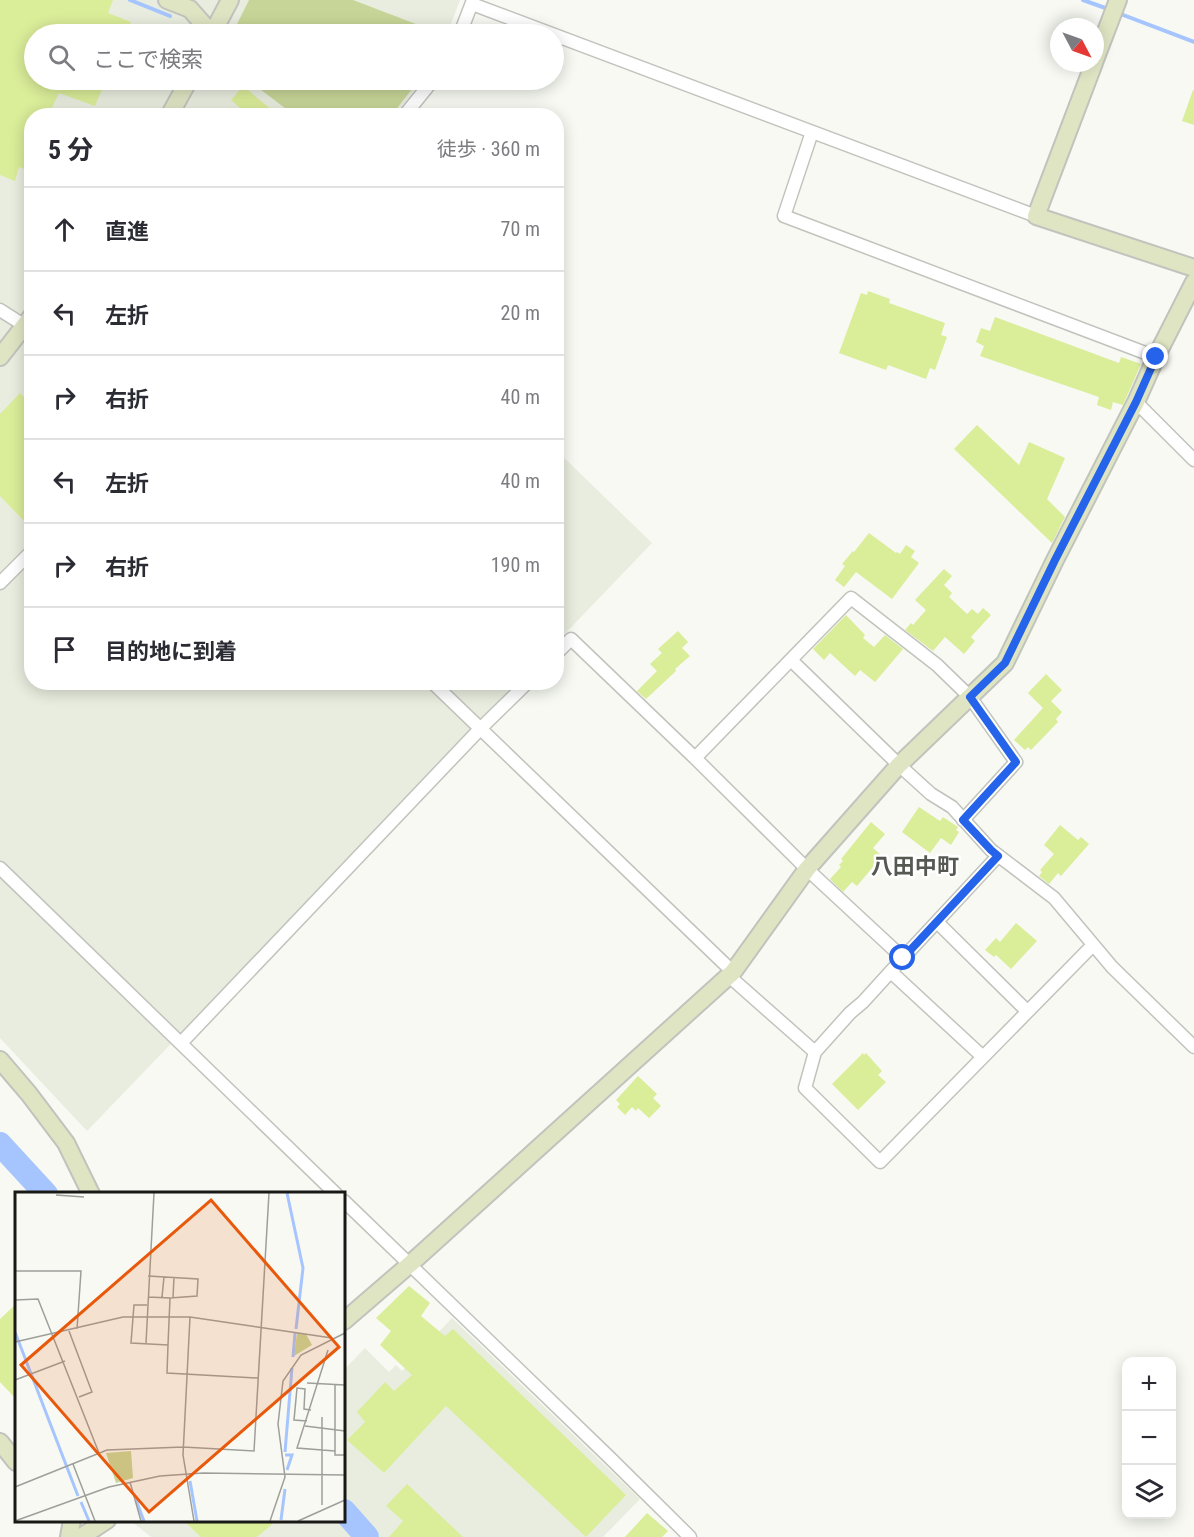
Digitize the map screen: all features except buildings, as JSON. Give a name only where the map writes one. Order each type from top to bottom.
[{"type":"street","points":[[167,0],[190,9],[203,24]]},
{"type":"street","points":[[217,24],[230,0]]},
{"type":"street","points":[[464,24],[473,2],[530,24]]},
{"type":"street","points":[[1104,36],[1115,8]]},
{"type":"street","points":[[564,37],[1036,216],[1194,268]]},
{"type":"street","points":[[1036,216],[1090,72]]},
{"type":"street","points":[[173,108],[183,90]]},
{"type":"street","points":[[410,108],[425,90]]},
{"type":"street","points":[[812,132],[784,216],[1156,357]]},
{"type":"street","points":[[345,1321],[731,974],[807,869],[899,765],[1005,663],[1194,282]]},
{"type":"street","points":[[0,310],[24,322]]},
{"type":"street","points":[[0,357],[24,330]]},
{"type":"street","points":[[1136,402],[1194,460]]},
{"type":"street","points":[[0,583],[24,559]]},
{"type":"street","points":[[695,758],[851,598],[937,665],[970,697],[1016,762],[963,820]]},
{"type":"street","points":[[564,646],[571,639],[807,869],[903,958]]},
{"type":"street","points":[[791,660],[899,765],[931,794],[952,807],[991,850],[1054,898],[1112,967],[1194,1047]]},
{"type":"street","points":[[440,690],[731,974],[815,1052]]},
{"type":"street","points":[[181,1043],[520,690]]},
{"type":"street","points":[[998,856],[815,1052],[805,1088],[880,1162],[1093,945]]},
{"type":"street","points":[[0,868],[334,1192]]},
{"type":"street","points":[[937,922],[1027,1011]]},
{"type":"street","points":[[891,972],[982,1057]]},
{"type":"street","points":[[0,1060],[66,1143],[90,1192]]},
{"type":"street","points":[[345,1202],[690,1537]]},
{"type":"street","points":[[0,1442],[15,1461]]},
{"type":"street","points":[[69,1537],[72,1522]]},
{"type":"street","points":[[81,1537],[105,1522]]},
{"type":"shaded area","points":[[0,0],[460,0],[451,24],[24,24],[24,90],[415,90],[401,108],[24,108],[24,690],[511,690],[87,1131],[0,1038]]},
{"type":"shaded area","points":[[564,458],[652,543],[564,635]]},
{"type":"shaded area","points":[[452,1318],[640,1499],[603,1537],[151,1537],[132,1522],[345,1522],[345,1369],[365,1348],[389,1372],[396,1365],[402,1371]]},
{"type":"green space","points":[[249,0],[353,0],[416,24],[237,24]]},
{"type":"green space","points":[[261,90],[411,90],[397,108],[285,108]]},
{"type":"waterway","points":[[130,0],[170,16]]},
{"type":"waterway","points":[[1083,0],[1111,10]]},
{"type":"waterway","points":[[1118,13],[1194,42]]},
{"type":"waterway","points":[[0,1144],[44,1192]]},
{"type":"waterway","points":[[345,1512],[367,1537]]},
{"type":"district","name":"八田中町","points":[[915,866]]},
{"type":"route","points":[[903,958],[998,856],[963,820],[1016,762],[970,697],[1005,663],[1136,402],[1156,357]]}]
